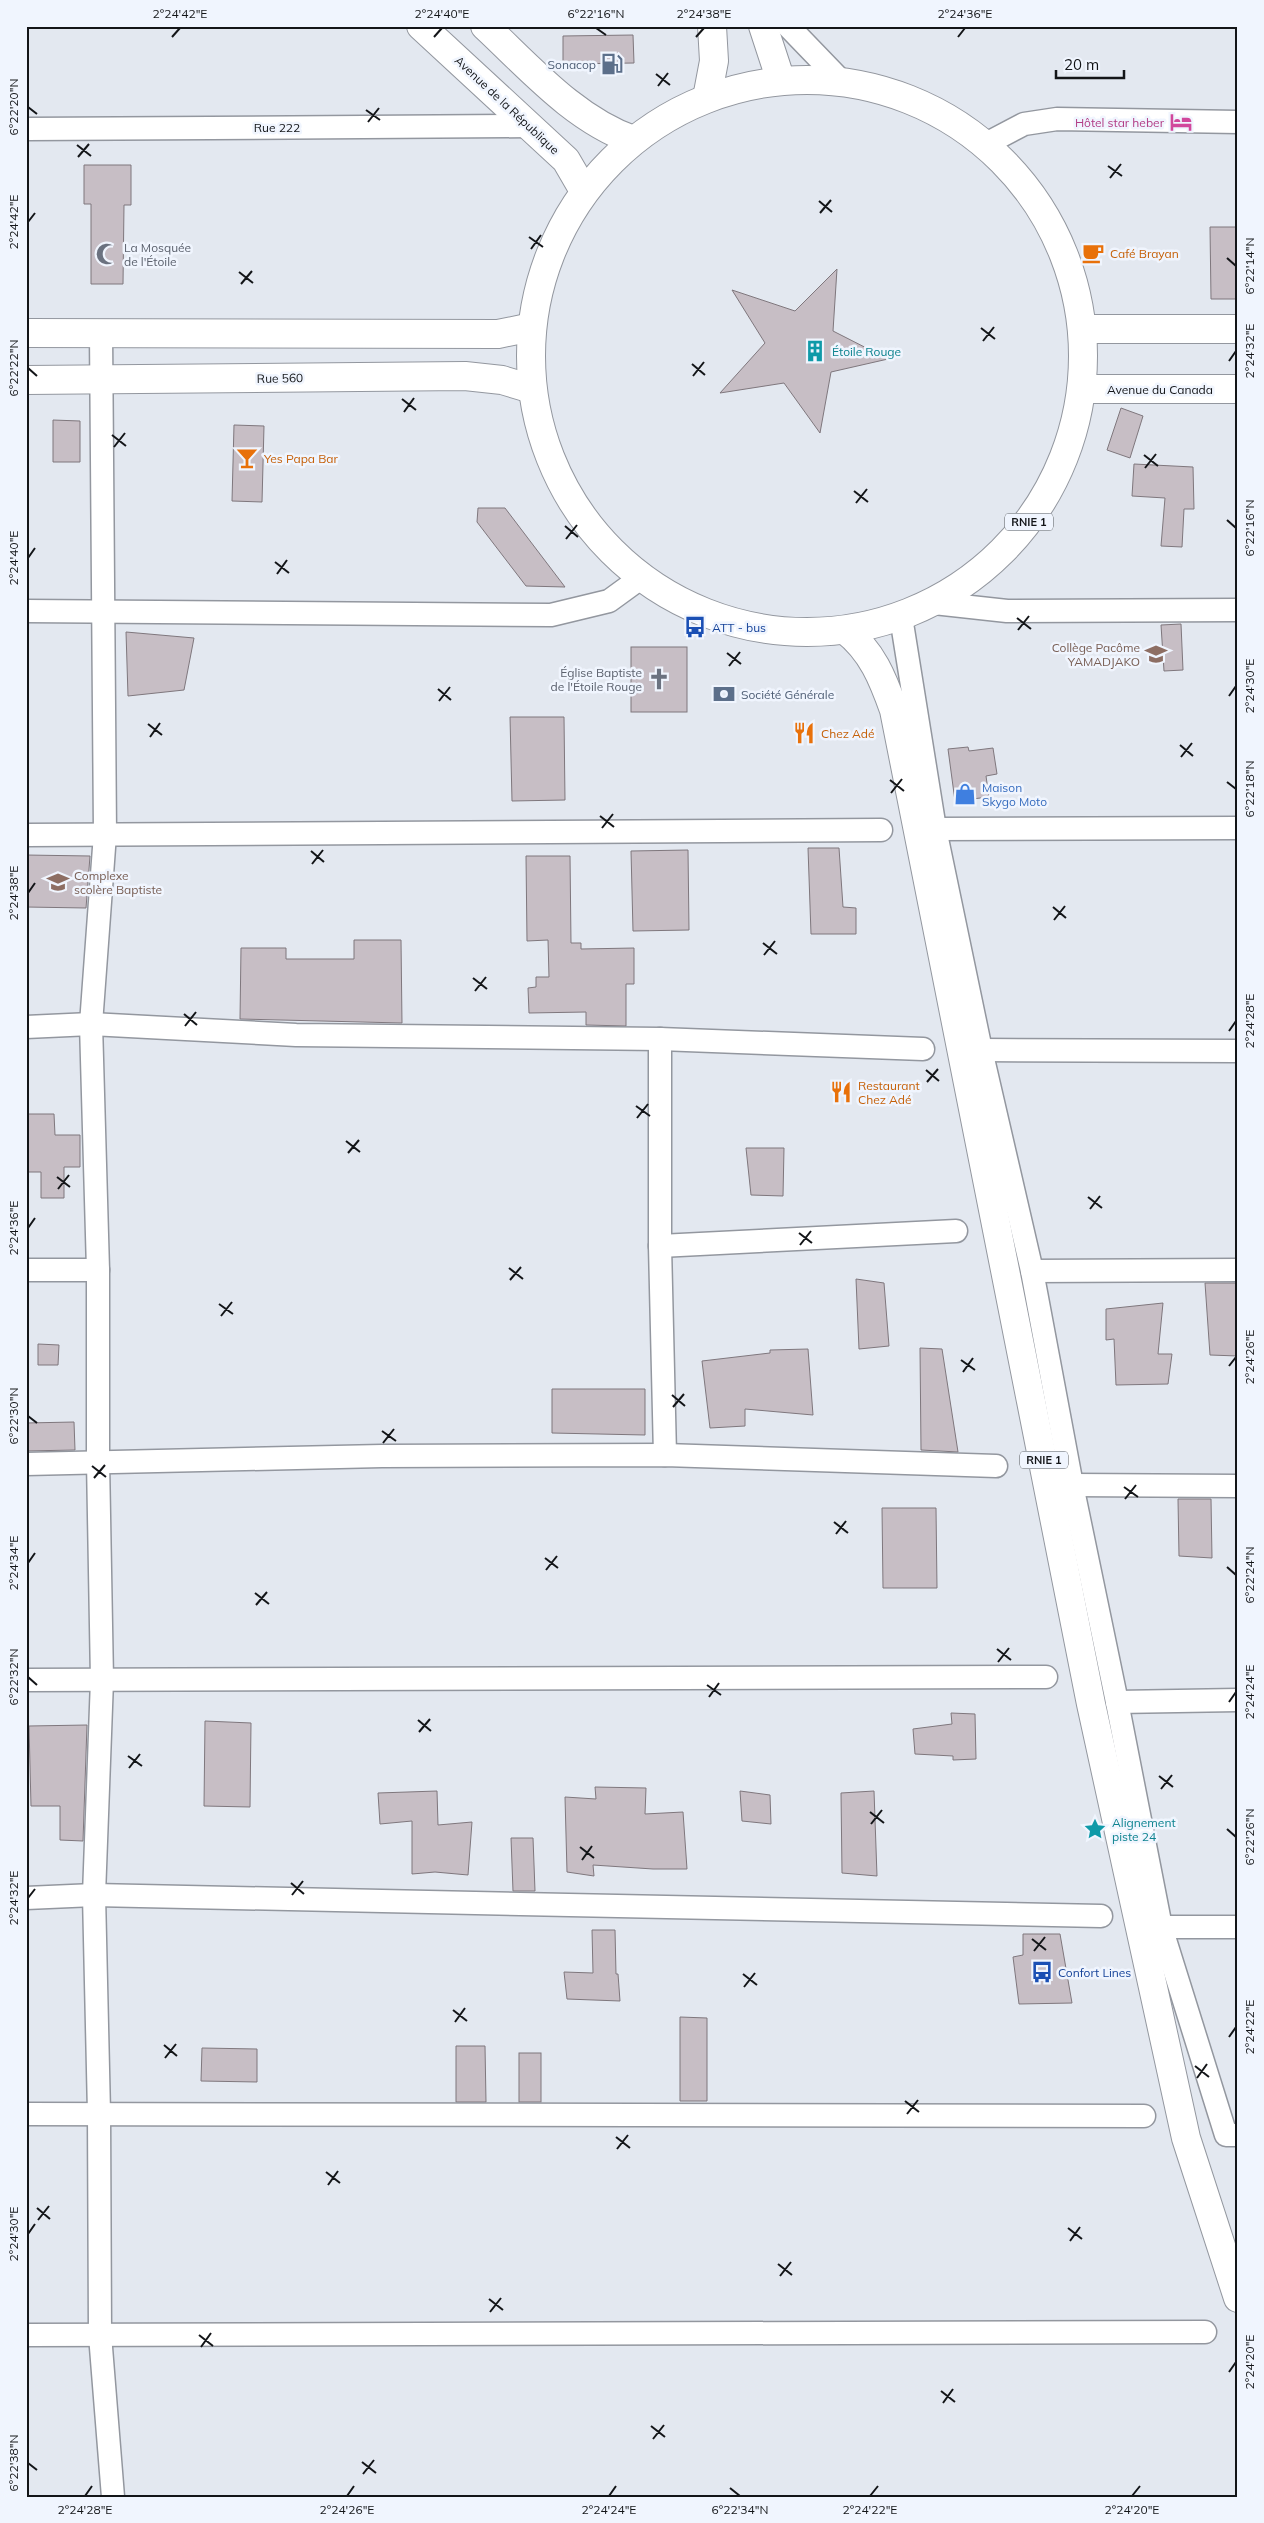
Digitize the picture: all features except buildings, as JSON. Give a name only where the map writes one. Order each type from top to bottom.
[{"type":"main road","name":"Avenue de la République","points":[[421,26],[566,160],[584,191]]},
{"type":"main road","points":[[485,26],[575,109],[614,133],[633,140]]},
{"type":"main road","points":[[707,98],[714,61],[712,26]]},
{"type":"main road","points":[[762,26],[781,81]]},
{"type":"main road","name":"RNIE 1","points":[[781,81],[842,82],[880,90],[917,104],[952,122],[984,145],[1021,183],[1051,227],[1071,277],[1082,329],[1082,389],[1075,424],[1064,459],[1049,492],[1030,522],[993,562],[965,584],[934,603],[901,617],[845,630],[786,632],[735,622],[686,604],[642,577],[605,544],[568,494],[543,438],[532,389],[530,358],[537,293],[551,250],[566,219],[584,191],[602,169],[633,140],[668,116],[707,98],[751,85],[781,81]]},
{"type":"main road","points":[[26,333],[498,334],[532,327]]},
{"type":"main road","points":[[1082,329],[1238,329]]},
{"type":"main road","name":"Rue 560","points":[[26,380],[465,376],[502,380],[532,389]]},
{"type":"main road","name":"Avenue du Canada","points":[[1082,389],[1238,390]]},
{"type":"main road","name":"RNIE 1","points":[[845,630],[859,641],[870,655],[885,683],[894,710],[1091,1704],[1186,2138],[1238,2298]]},
{"type":"street","points":[[788,26],[842,82]]},
{"type":"street","points":[[984,145],[1024,124],[1057,119],[1238,122]]},
{"type":"street","name":"Rue 222","points":[[26,128],[528,126]]},
{"type":"street","points":[[101,333],[105,834],[91,1024],[98,1270],[98,1462],[102,1680],[94,1895],[99,2113],[100,2335],[113,2497]]},
{"type":"street","points":[[26,611],[551,615],[609,601],[642,577]]},
{"type":"street","points":[[934,603],[1007,611],[1238,610]]},
{"type":"street","points":[[901,617],[936,829],[982,1050],[1032,1271],[1072,1485],[1118,1702],[1161,1927],[1226,2135],[1238,2135]]},
{"type":"street","points":[[936,829],[1238,828]]},
{"type":"street","points":[[26,834],[881,830]]},
{"type":"street","points":[[26,1028],[91,1024],[296,1035],[660,1039],[923,1049]]},
{"type":"street","points":[[660,1039],[660,1246],[665,1455]]},
{"type":"street","points":[[982,1050],[1238,1051]]},
{"type":"street","points":[[660,1246],[956,1231]]},
{"type":"street","points":[[26,1270],[98,1270]]},
{"type":"street","points":[[1032,1271],[1238,1270]]},
{"type":"street","points":[[26,1464],[382,1456],[665,1455],[996,1466]]},
{"type":"street","points":[[1072,1485],[1238,1486]]},
{"type":"street","points":[[26,1680],[1046,1677]]},
{"type":"street","points":[[1118,1702],[1238,1700]]},
{"type":"street","points":[[26,1898],[94,1895],[1102,1916]]},
{"type":"street","points":[[1161,1927],[1238,1927]]},
{"type":"street","points":[[26,2114],[1144,2116]]},
{"type":"street","points":[[26,2335],[1205,2332]]},
{"type":"place","name":"Sonacop","points":[[612,64]]},
{"type":"place","name":"Hôtel star heber","points":[[1181,122]]},
{"type":"place","name":"Café Brayan","points":[[1093,253]]},
{"type":"place","name":"La Mosquée de l'Étoile","points":[[107,254]]},
{"type":"place","name":"Étoile Rouge","points":[[815,351]]},
{"type":"place","name":"Yes Papa Bar","points":[[247,458]]},
{"type":"place","name":"ATT - bus","points":[[695,627]]},
{"type":"place","name":"Collège Pacôme YAMADJAKO","points":[[1156,654]]},
{"type":"place","name":"Église Baptiste de l'Étoile Rouge","points":[[659,679]]},
{"type":"place","name":"Société Générale","points":[[724,694]]},
{"type":"place","name":"Chez Adé","points":[[804,733]]},
{"type":"place","name":"Maison Skygo Moto","points":[[965,794]]},
{"type":"place","name":"Complexe scolère Baptiste","points":[[58,882]]},
{"type":"place","name":"Restaurant Chez Adé","points":[[841,1092]]},
{"type":"place","name":"Alignement piste 24","points":[[1095,1829]]},
{"type":"place","name":"Confort Lines","points":[[1042,1972]]}]
